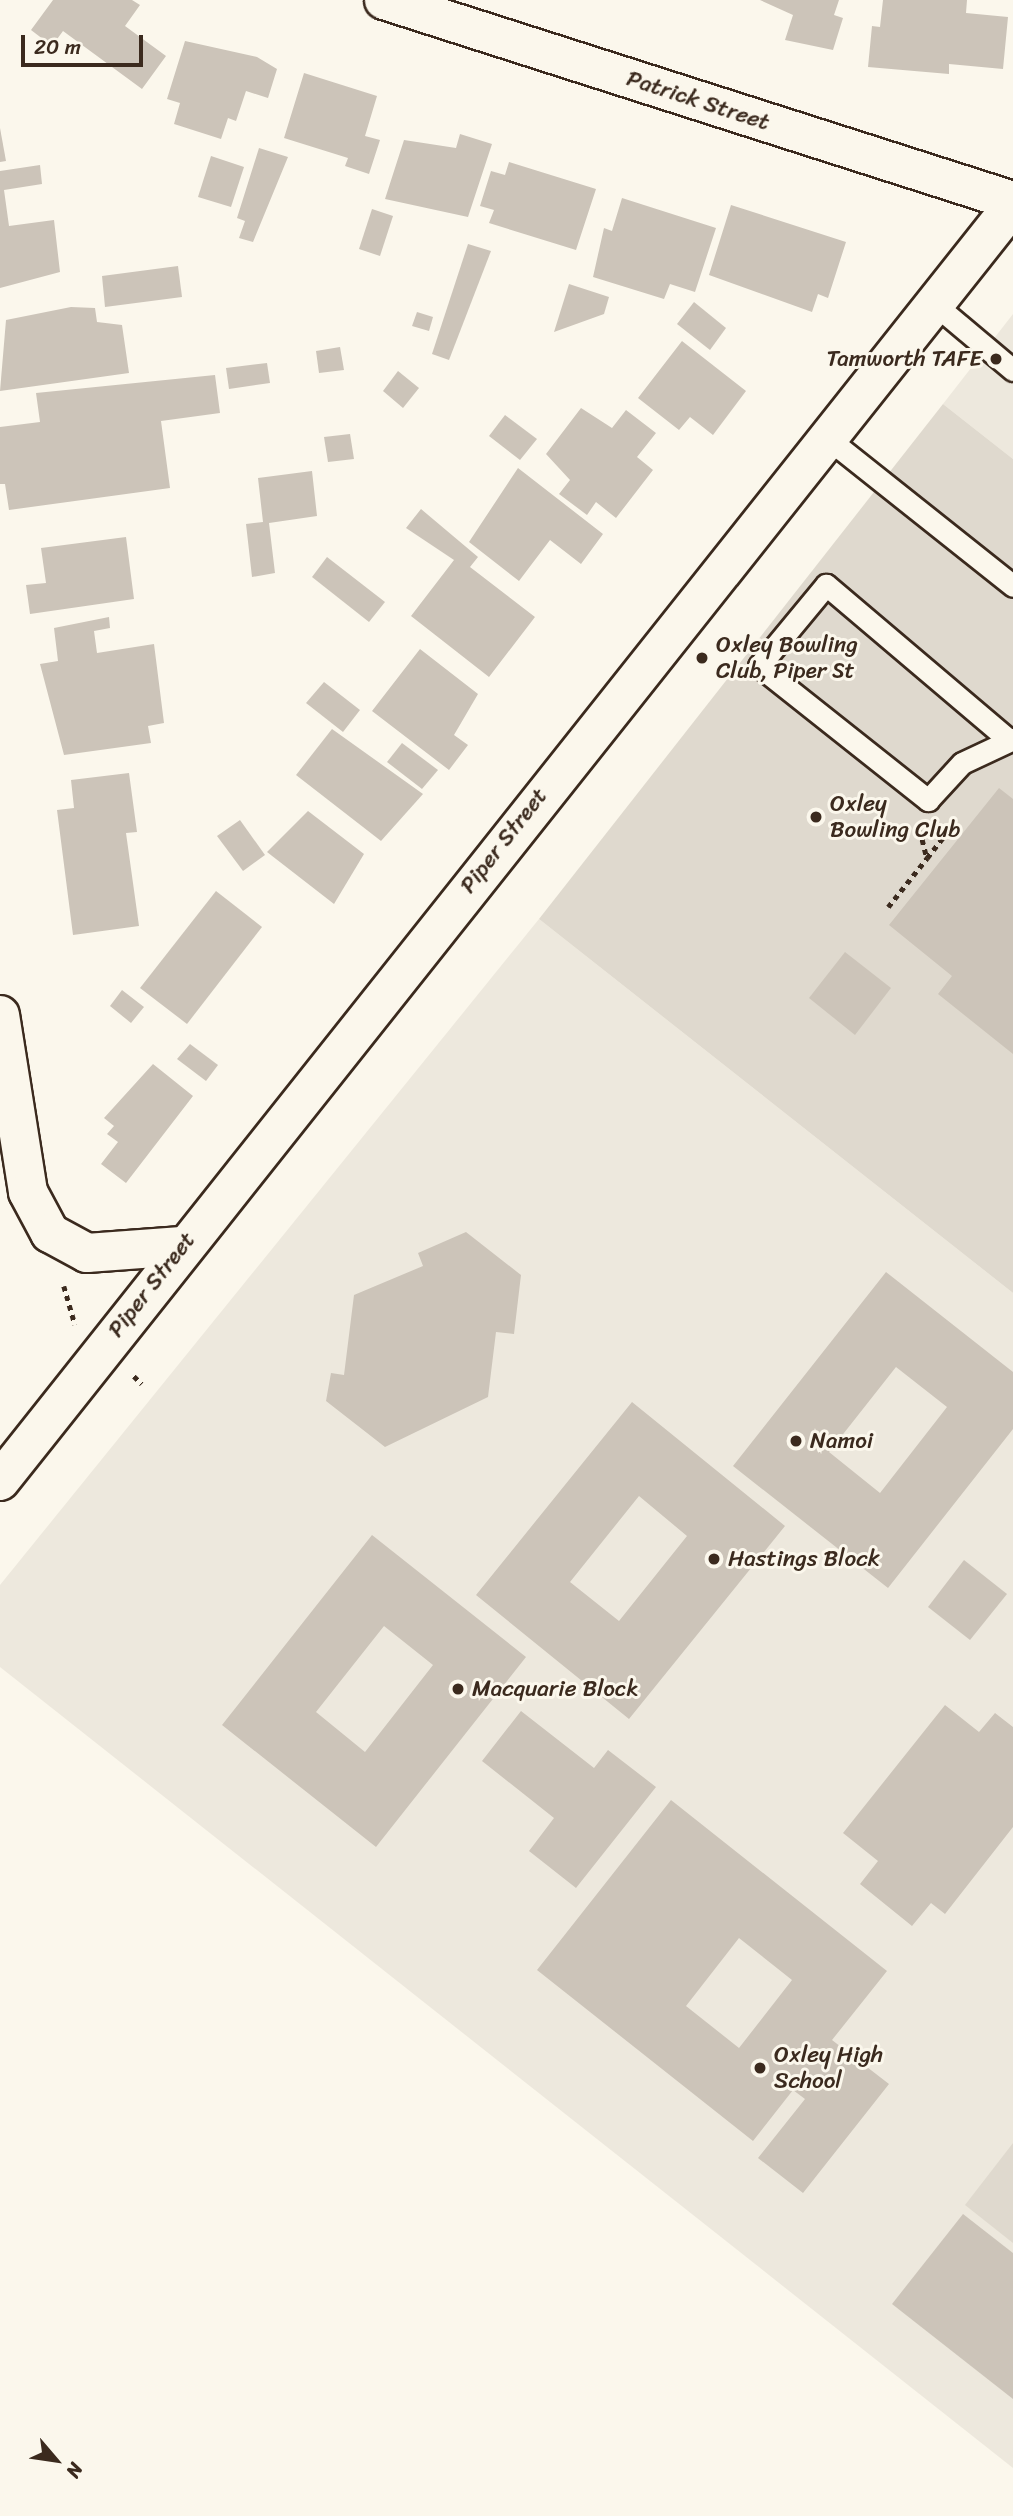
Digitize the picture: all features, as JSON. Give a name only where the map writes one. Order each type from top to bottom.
[{"type":"street","name":"Patrick Street","points":[[384,0],[1013,203]]},
{"type":"street","name":"Piper Street","points":[[0,1481],[182,1246],[1013,203]]},
{"type":"street","points":[[0,1015],[28,1192],[50,1233],[87,1253],[182,1246]]},
{"type":"lane","points":[[932,302],[1013,368]]},
{"type":"lane","points":[[826,437],[1013,586]]},
{"type":"lane","points":[[826,585],[1011,739],[962,763],[928,800],[759,666],[826,585]]},
{"type":"path","points":[[888,907],[927,858]]},
{"type":"path","points":[[61,1271],[71,1320]]},
{"type":"shaded area","name":"Tamworth TAFE","points":[[1013,314],[1013,459],[943,404]]},
{"type":"shaded area","name":"Oxley Bowling Club","points":[[943,404],[1013,459],[1013,1293],[539,919]]},
{"type":"shaded area","name":"Oxley High School","points":[[539,919],[1013,1293],[1013,2468],[0,1667],[0,1585]]},
{"type":"shaded area","points":[[1013,2143],[1013,2243],[965,2205]]},
{"type":"building","points":[[53,0],[132,0],[140,5],[125,26],[166,56],[142,89],[63,31],[52,46],[31,30]]},
{"type":"building","points":[[760,0],[839,0],[834,15],[843,18],[833,50],[785,40],[793,15]]},
{"type":"building","points":[[883,0],[967,0],[966,13],[1008,17],[1003,69],[949,64],[949,74],[868,67],[872,26],[880,27]]},
{"type":"building","points":[[185,41],[257,57],[277,69],[268,98],[246,91],[236,121],[228,118],[221,139],[174,124],[180,103],[167,99]]},
{"type":"building","points":[[304,73],[377,96],[365,136],[380,140],[369,174],[345,166],[348,158],[284,138]]},
{"type":"building","points":[[0,128],[6,161],[0,162]]},
{"type":"building","points":[[460,134],[492,144],[468,217],[385,199],[404,140],[456,148]]},
{"type":"building","points":[[259,148],[288,157],[253,242],[239,238],[245,221],[237,218]]},
{"type":"building","points":[[211,156],[244,167],[231,207],[198,197]]},
{"type":"building","points":[[509,162],[596,189],[576,250],[489,223],[494,210],[480,206],[491,171],[505,175]]},
{"type":"building","points":[[40,165],[42,184],[4,190],[9,226],[54,220],[60,272],[0,288],[0,171]]},
{"type":"building","points":[[622,198],[716,228],[695,292],[670,284],[664,299],[593,277],[604,228],[612,231]]},
{"type":"building","points":[[731,205],[846,242],[828,298],[818,294],[812,312],[709,275]]},
{"type":"building","points":[[372,209],[393,216],[380,256],[359,249]]},
{"type":"building","points":[[468,244],[491,251],[449,360],[432,354]]},
{"type":"building","points":[[178,266],[182,297],[105,307],[102,276]]},
{"type":"building","points":[[569,284],[609,297],[604,314],[554,332]]},
{"type":"building","points":[[694,302],[726,328],[710,350],[677,324]]},
{"type":"building","points":[[71,307],[95,308],[97,322],[122,325],[129,373],[0,391],[6,320]]},
{"type":"building","points":[[417,312],[433,317],[429,331],[412,326]]},
{"type":"building","points":[[682,341],[746,391],[713,435],[690,417],[679,430],[638,398]]},
{"type":"building","points":[[340,347],[344,370],[319,373],[316,351]]},
{"type":"building","points":[[267,363],[270,383],[229,389],[226,368]]},
{"type":"building","points":[[398,371],[419,388],[403,408],[383,391]]},
{"type":"building","points":[[215,375],[220,413],[161,421],[170,488],[9,510],[5,484],[0,484],[0,427],[40,422],[36,393]]},
{"type":"building","points":[[581,408],[612,428],[626,410],[656,433],[637,457],[653,470],[616,518],[596,502],[587,515],[559,494],[570,480],[546,454]]},
{"type":"building","points":[[505,415],[537,439],[520,460],[489,436]]},
{"type":"building","points":[[350,434],[354,459],[328,462],[324,437]]},
{"type":"building","points":[[518,468],[603,534],[581,564],[550,540],[519,581],[469,542]]},
{"type":"building","points":[[312,471],[317,516],[269,523],[275,573],[252,577],[246,524],[263,522],[258,478]]},
{"type":"building","points":[[421,509],[478,557],[470,567],[535,617],[489,677],[411,616],[454,560],[406,528]]},
{"type":"building","points":[[126,537],[134,599],[30,614],[26,585],[46,583],[41,548]]},
{"type":"building","points":[[327,557],[385,602],[369,622],[312,577]]},
{"type":"building","points":[[109,617],[110,628],[94,631],[97,653],[154,644],[164,723],[148,726],[151,743],[64,755],[40,664],[58,661],[54,628]]},
{"type":"building","points":[[420,649],[478,694],[454,735],[468,745],[449,770],[372,711]]},
{"type":"building","points":[[324,682],[360,710],[343,732],[306,703]]},
{"type":"building","points":[[332,729],[423,794],[381,841],[296,775]]},
{"type":"building","points":[[402,743],[438,770],[422,789],[387,762]]},
{"type":"building","points":[[129,773],[137,832],[126,833],[139,926],[73,935],[57,810],[74,808],[71,780]]},
{"type":"building","points":[[999,788],[1013,799],[1013,1054],[938,994],[952,976],[889,925]]},
{"type":"building","points":[[308,811],[364,854],[334,904],[267,852]]},
{"type":"building","points":[[240,820],[265,855],[243,871],[217,836]]},
{"type":"building","points":[[216,891],[262,927],[187,1024],[140,988]]},
{"type":"building","points":[[845,952],[891,988],[855,1035],[809,998]]},
{"type":"building","points":[[122,990],[144,1007],[131,1023],[110,1006]]},
{"type":"building","points":[[190,1044],[218,1065],[206,1081],[177,1059]]},
{"type":"building","points":[[153,1064],[193,1096],[126,1183],[101,1164],[118,1142],[107,1134],[114,1126],[104,1118]]},
{"type":"building","points":[[466,1232],[521,1275],[514,1334],[496,1332],[488,1397],[385,1447],[326,1401],[331,1373],[344,1375],[354,1295],[423,1266],[418,1253]]},
{"type":"building","name":"Namoi","points":[[886,1272],[1013,1372],[1013,1429],[888,1588],[733,1466]],"holes":[[[896,1367],[947,1407],[880,1493],[829,1452]]]},
{"type":"building","name":"Hastings Block","points":[[632,1402],[785,1526],[629,1719],[476,1595]],"holes":[[[639,1496],[687,1536],[619,1621],[570,1582]]]},
{"type":"building","name":"Macquarie Block","points":[[372,1535],[526,1657],[376,1847],[222,1725]],"holes":[[[384,1626],[433,1665],[365,1752],[316,1712]]]},
{"type":"building","points":[[964,1560],[1007,1594],[970,1640],[928,1607]]},
{"type":"building","points":[[945,1705],[979,1732],[995,1713],[1013,1727],[1013,1827],[945,1914],[931,1903],[912,1926],[860,1884],[878,1861],[843,1833]]},
{"type":"building","points":[[521,1711],[594,1768],[608,1750],[656,1787],[576,1888],[529,1851],[554,1818],[482,1761]]},
{"type":"building","points":[[671,1800],[887,1971],[832,2040],[889,2084],[803,2193],[758,2158],[805,2099],[793,2090],[753,2141],[537,1970]],"holes":[[[739,1938],[792,1980],[739,2048],[686,2006]]]},
{"type":"building","points":[[963,2214],[1013,2253],[1013,2399],[892,2304]]},
{"type":"place","name":"Tamworth TAFE","points":[[996,359]]},
{"type":"place","name":"Oxley Bowling Club, Piper St","points":[[702,658]]},
{"type":"place","name":"Oxley Bowling Club","points":[[816,817]]},
{"type":"place","name":"Namoi","points":[[796,1441]]},
{"type":"place","name":"Hastings Block","points":[[714,1559]]},
{"type":"place","name":"Macquarie Block","points":[[458,1689]]},
{"type":"place","name":"Oxley High School","points":[[760,2068]]}]
